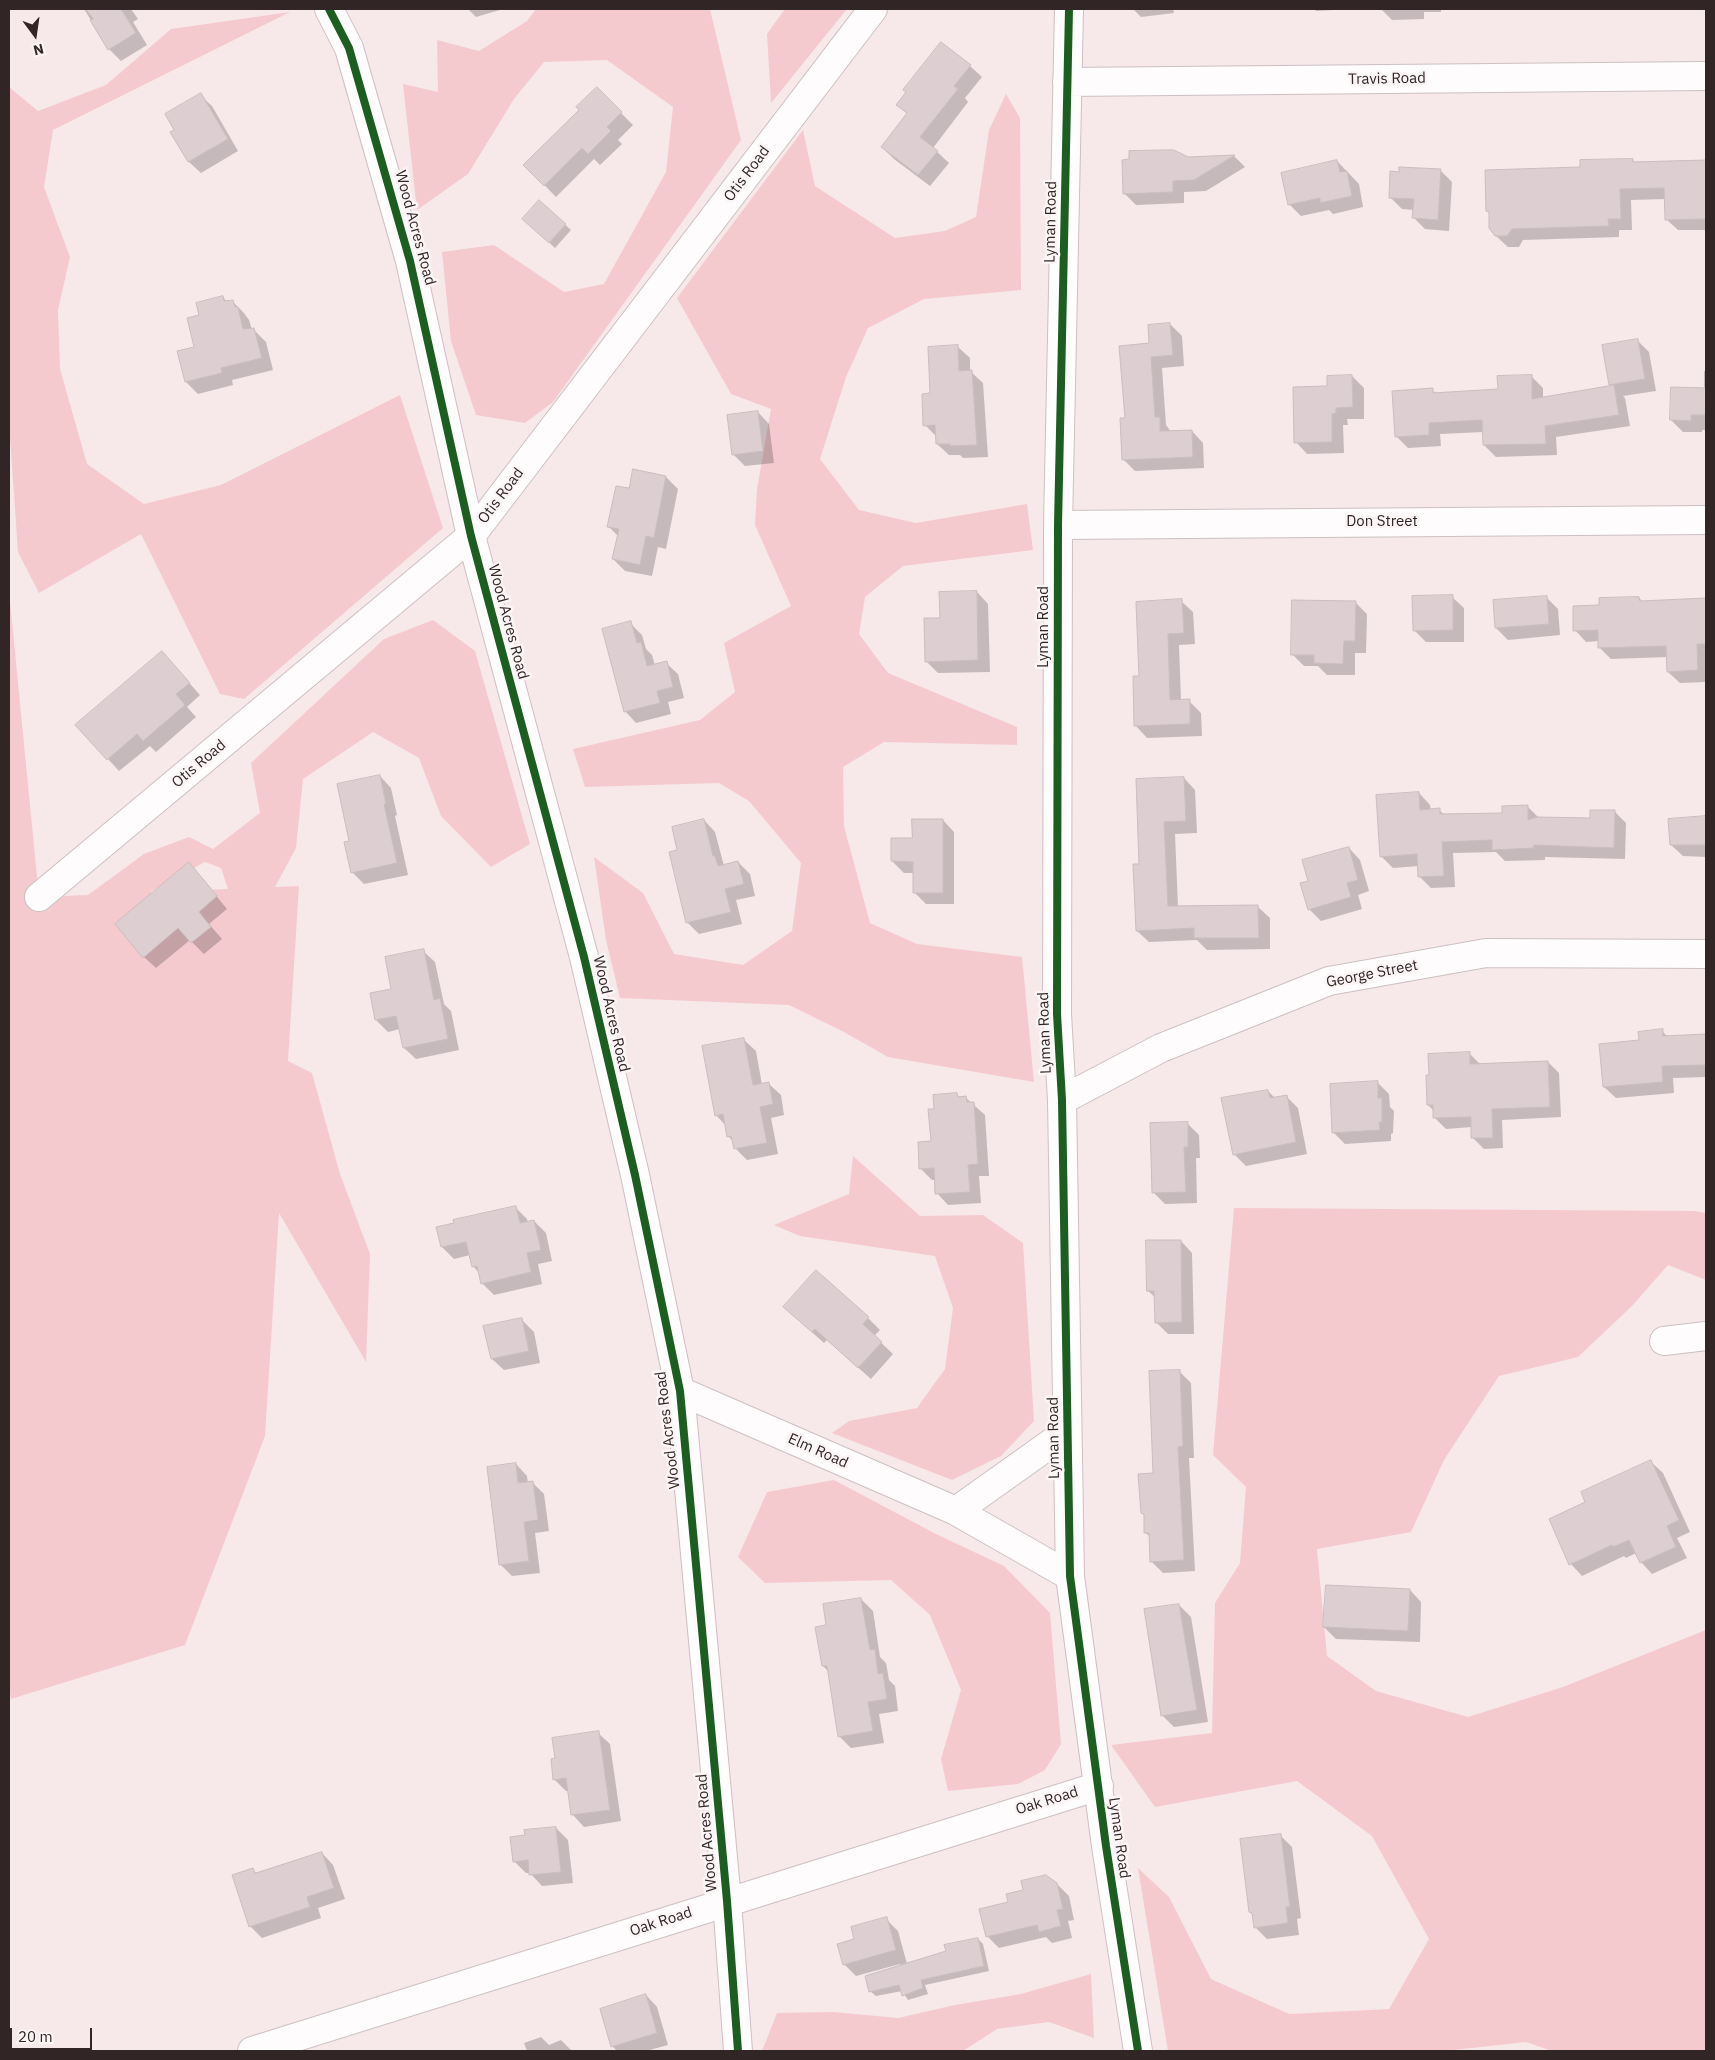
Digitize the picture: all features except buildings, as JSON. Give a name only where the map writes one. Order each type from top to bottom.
[{"type":"street","name":"Wood Acres Road","points":[[329,9],[349,48],[410,261],[471,536],[584,957],[636,1176],[680,1391],[738,2051]]},
{"type":"street","name":"Otis Road","points":[[39,897],[471,536],[874,9]]},
{"type":"street","name":"Lyman Road","points":[[1069,9],[1058,525],[1057,1014],[1062,1100],[1070,1576],[1106,1846],[1138,2051]]},
{"type":"street","name":"Travis Road","points":[[1067,82],[1706,76]]},
{"type":"street","name":"Don Street","points":[[1058,525],[1706,520]]},
{"type":"street","name":"George Street","points":[[1062,1100],[1160,1048],[1330,981],[1486,952],[1706,954]]},
{"type":"street","points":[[1664,1341],[1706,1336]]},
{"type":"street","name":"Elm Road","points":[[680,1391],[956,1511],[1070,1576]]},
{"type":"street","points":[[956,1511],[1067,1432]]},
{"type":"street","name":"Oak Road","points":[[252,2051],[1098,1786]]},
{"type":"shaded area","points":[[536,9],[710,9],[741,140],[553,402],[525,423],[476,415],[451,341],[442,252],[494,245],[564,292],[604,284],[666,172],[673,107],[607,60],[544,62],[514,99],[468,174],[417,210],[403,84],[438,92],[437,40],[479,51],[527,21]]},
{"type":"shaded area","points":[[785,9],[847,9],[771,103],[767,34]]},
{"type":"shaded area","points":[[290,12],[53,130],[44,187],[70,257],[58,310],[60,369],[87,464],[144,504],[221,485],[400,395],[443,528],[244,699],[220,694],[141,534],[39,593],[18,552],[9,423],[9,87],[38,111],[106,85],[171,29]]},
{"type":"shaded area","points":[[1006,94],[1020,118],[1021,290],[924,299],[868,328],[846,377],[820,459],[859,510],[916,523],[1027,504],[1033,550],[903,566],[865,597],[859,634],[888,673],[1017,727],[1017,745],[884,742],[843,767],[844,826],[870,923],[917,944],[1022,957],[1034,1082],[888,1057],[844,1032],[789,1005],[620,998],[606,940],[594,857],[643,893],[674,954],[743,965],[792,931],[801,863],[749,801],[719,783],[585,787],[573,749],[700,720],[735,692],[724,643],[791,606],[755,525],[757,489],[771,409],[731,394],[677,298],[803,130],[815,186],[895,238],[945,231],[976,217],[989,130]]},
{"type":"shaded area","points":[[9,591],[39,897],[88,895],[144,854],[189,837],[213,849],[260,813],[251,763],[384,639],[433,620],[475,651],[530,844],[491,867],[441,816],[419,758],[373,732],[303,779],[296,848],[275,887],[299,886],[288,1061],[312,1073],[340,1174],[370,1254],[366,1362],[279,1213],[265,1436],[185,1645],[11,1699],[9,1687]],"holes":[[[205,862],[221,868],[228,889],[150,892]]]},
{"type":"shaded area","points":[[853,1156],[920,1216],[983,1215],[1023,1243],[1034,1421],[1001,1456],[952,1480],[832,1433],[849,1421],[917,1408],[945,1369],[953,1308],[935,1256],[800,1236],[774,1225],[849,1194]]},
{"type":"shaded area","points":[[1234,1208],[1694,1211],[1706,1213],[1706,1280],[1668,1265],[1632,1306],[1578,1357],[1499,1376],[1444,1460],[1411,1532],[1317,1549],[1327,1656],[1376,1691],[1468,1717],[1563,1687],[1706,1630],[1706,2051],[1552,2051],[1526,2042],[1444,2051],[1168,2051],[1138,1868],[1169,1897],[1211,1979],[1289,2014],[1389,2009],[1429,1939],[1372,1836],[1297,1781],[1155,1807],[1111,1745],[1212,1733],[1215,1603],[1240,1563],[1246,1487],[1213,1455]]},
{"type":"shaded area","points":[[834,1480],[936,1534],[1004,1566],[1050,1613],[1061,1744],[1045,1770],[1018,1784],[948,1791],[941,1759],[961,1690],[930,1615],[891,1580],[765,1583],[738,1557],[767,1492]]},
{"type":"shaded area","points":[[1091,1974],[1094,2038],[1049,2022],[997,2029],[963,2051],[762,2051],[777,2013],[833,2012],[898,2018],[955,2005],[1021,1994]]},
{"type":"cycle path","points":[[329,9],[349,48],[410,261],[471,536],[584,957],[635,1175],[680,1391],[727,1901],[738,2051]]},
{"type":"cycle path","points":[[1069,9],[1058,525],[1057,1014],[1062,1100],[1070,1576],[1106,1846],[1138,2051]]}]
